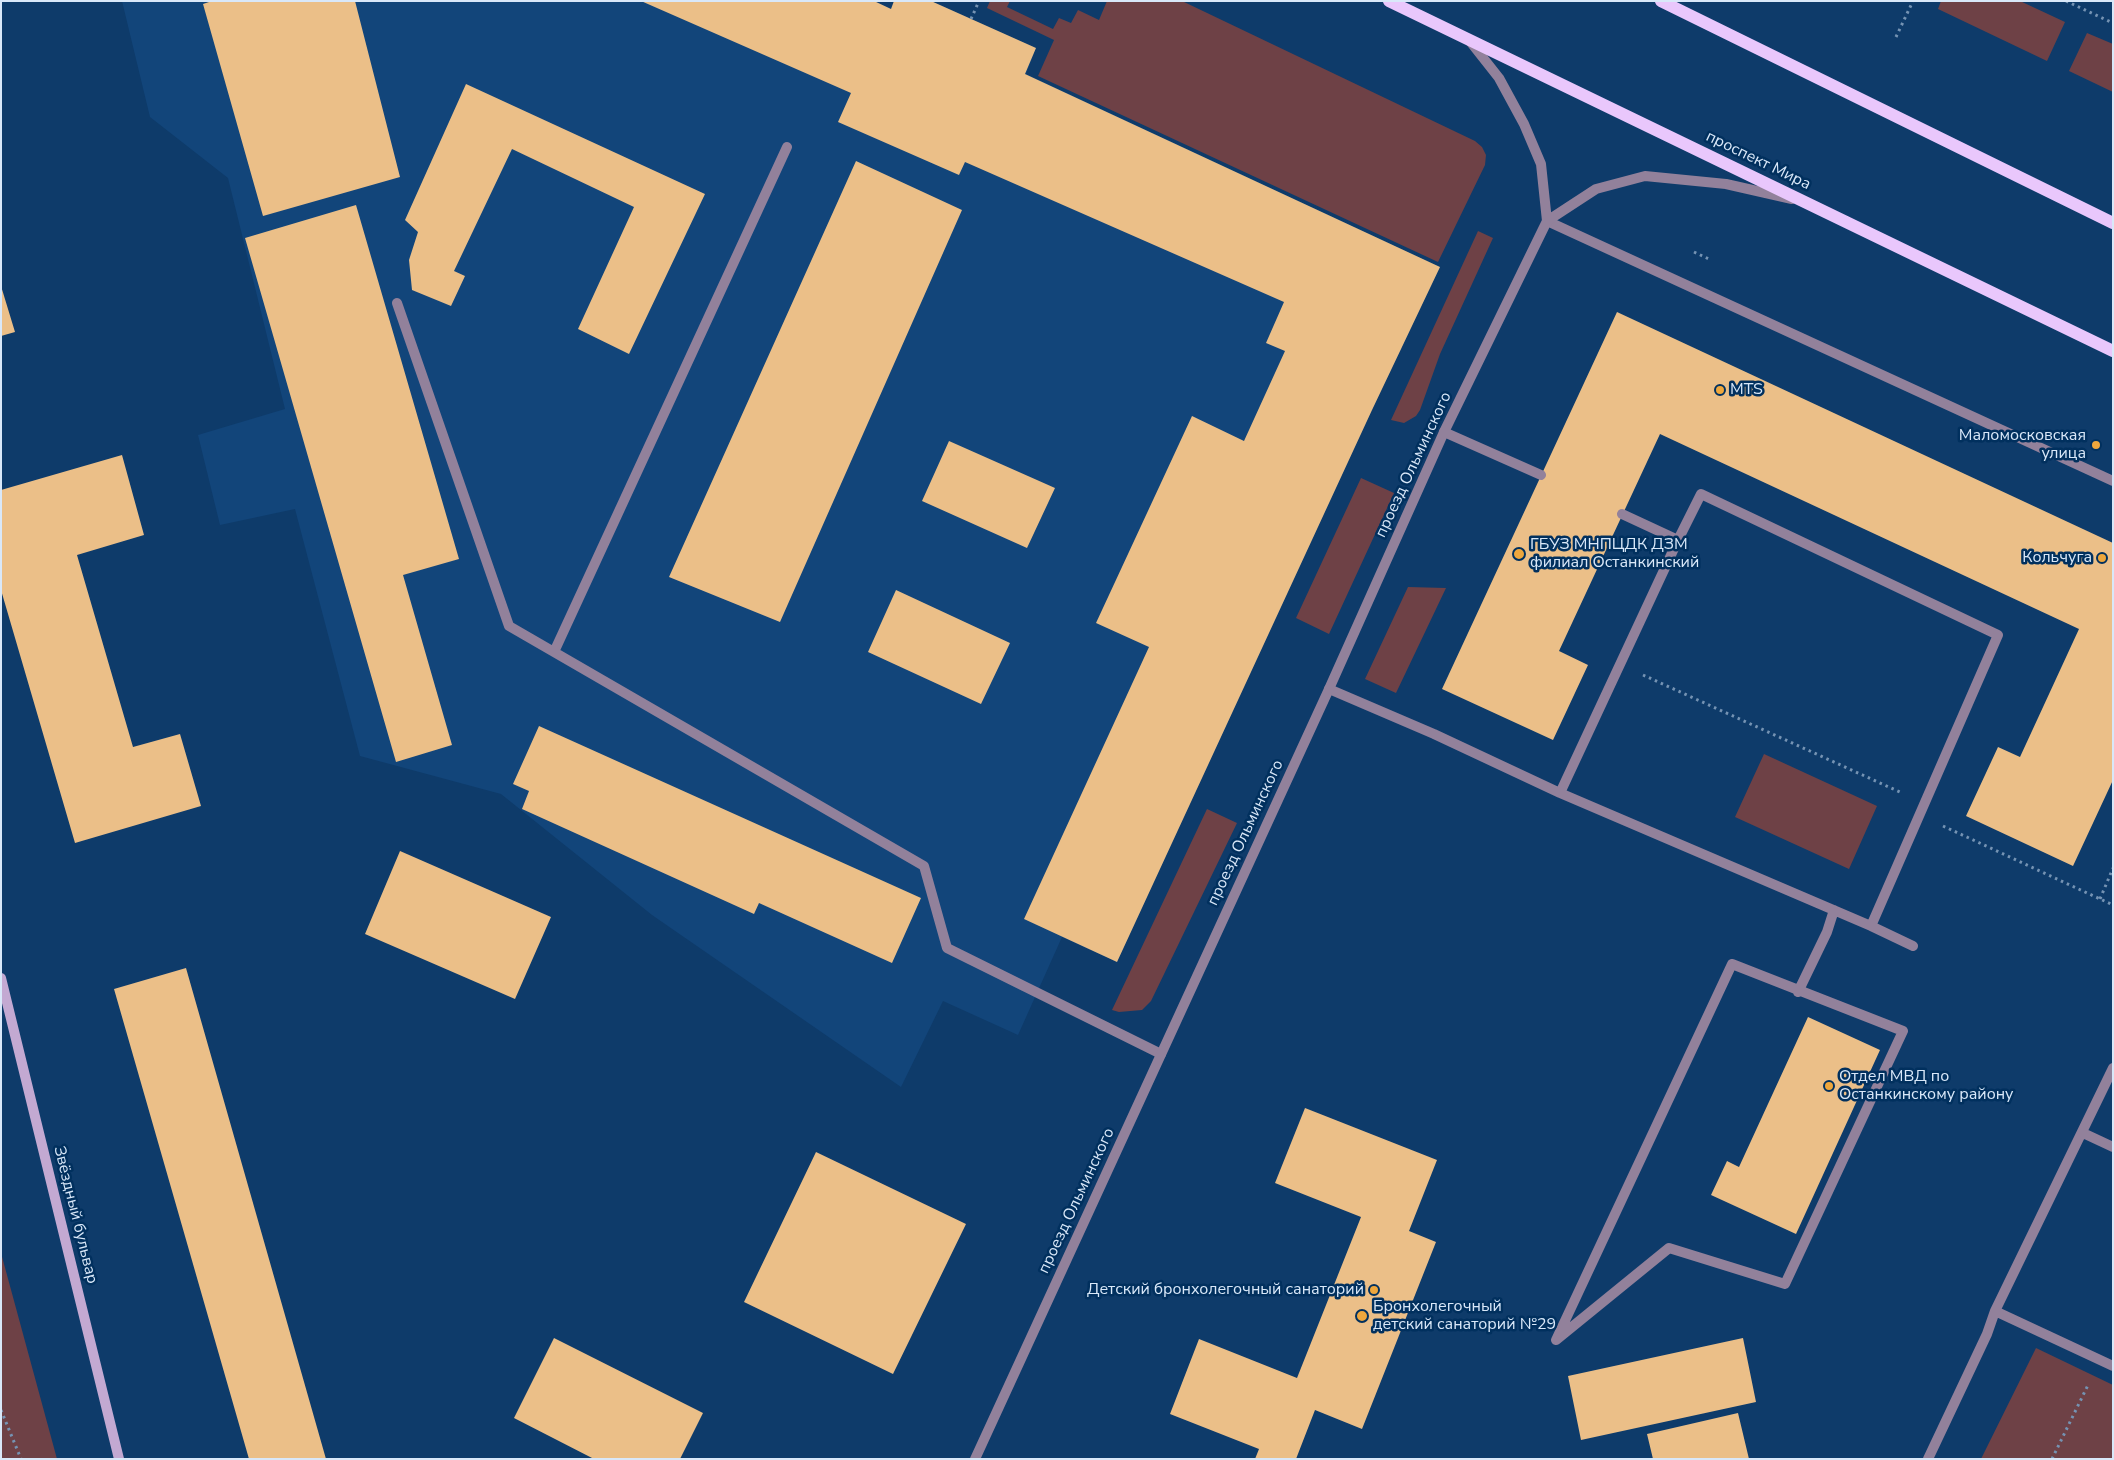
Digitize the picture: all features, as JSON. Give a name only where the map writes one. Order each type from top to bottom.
[{"type":"main road","name":"проспект Мира","points":[[1389,1],[2113,351]]},
{"type":"main road","points":[[1661,1],[2113,223]]},
{"type":"street","points":[[1468,39],[1499,78],[1524,124],[1541,164],[1548,221]]},
{"type":"street","points":[[554,652],[787,147]]},
{"type":"street","points":[[1548,221],[1596,189],[1645,176],[1726,184],[1807,203]]},
{"type":"street","points":[[1548,221],[2113,481]]},
{"type":"street","name":"проезд Ольминского","points":[[975,1459],[1329,689],[1444,432],[1548,221]]},
{"type":"street","points":[[396,303],[509,626],[924,866],[947,948],[1161,1054]]},
{"type":"street","points":[[1444,432],[1541,476]]},
{"type":"street","points":[[1560,793],[1701,494],[1998,635],[1923,803],[1871,926]]},
{"type":"street","points":[[1622,514],[1678,540]]},
{"type":"street","points":[[1329,689],[1427,730],[1560,793],[1871,926],[1913,946]]},
{"type":"street","points":[[1798,992],[1827,932],[1834,910]]},
{"type":"street","points":[[1732,964],[1798,992],[1903,1031],[1785,1284],[1669,1248],[1556,1340],[1732,964]]},
{"type":"street","name":"Звёздный бульвар","points":[[1,978],[119,1459]]},
{"type":"street","points":[[1928,1459],[1987,1334],[1995,1312],[2113,1068]]},
{"type":"street","points":[[2083,1132],[2113,1147]]},
{"type":"street","points":[[1995,1312],[2113,1366]]},
{"type":"path","points":[[971,19],[978,1]]},
{"type":"path","points":[[1896,37],[1913,1]]},
{"type":"path","points":[[2066,1],[2113,23]]},
{"type":"path","points":[[1694,252],[1709,259]]},
{"type":"path","points":[[1620,665],[1923,803],[1933,822],[2113,905]]},
{"type":"path","points":[[2100,899],[2113,868]]},
{"type":"path","points":[[2052,1459],[2100,1360]]},
{"type":"path","points":[[1,1410],[20,1459]]},
{"type":"shaded area","points":[[122,1],[874,1],[891,9],[894,1],[931,1],[1036,48],[1026,74],[1440,267],[1117,962],[1062,937],[1018,1035],[943,1001],[901,1087],[652,915],[501,794],[360,756],[295,509],[220,525],[198,435],[285,409],[228,178],[150,117]]},
{"type":"shaded area","points":[[990,1],[1010,1],[1007,7],[1053,29],[1059,18],[1071,23],[1078,10],[1099,20],[1107,1],[1182,1],[1475,141],[1482,147],[1486,155],[1485,165],[1438,262],[1038,76],[1054,40],[987,8]]},
{"type":"shaded area","points":[[1941,1],[2020,1],[2065,22],[2047,61],[1938,9]]},
{"type":"shaded area","points":[[2087,33],[2113,44],[2113,92],[2069,71]]},
{"type":"shaded area","points":[[1478,231],[1493,238],[1440,354],[1420,410],[1416,416],[1404,423],[1391,420]]},
{"type":"shaded area","points":[[1361,478],[1394,493],[1329,634],[1296,618]]},
{"type":"shaded area","points":[[1408,587],[1446,588],[1396,693],[1365,679]]},
{"type":"shaded area","points":[[1764,754],[1877,806],[1849,869],[1735,817]]},
{"type":"shaded area","points":[[1207,809],[1237,823],[1151,1001],[1142,1010],[1119,1012],[1112,1010]]},
{"type":"shaded area","points":[[1,1253],[57,1459],[1,1459]]},
{"type":"shaded area","points":[[2036,1348],[2113,1385],[2113,1459],[1981,1459]]},
{"type":"building","points":[[212,1],[355,1],[400,177],[263,216],[203,4]]},
{"type":"building","points":[[641,1],[874,1],[891,9],[894,1],[931,1],[1036,48],[1025,74],[1440,267],[1117,962],[1024,919],[1149,647],[1096,623],[1192,416],[1244,441],[1285,351],[1266,343],[1284,302],[965,162],[959,175],[838,122],[851,93]]},
{"type":"building","points":[[466,84],[705,194],[629,354],[578,329],[634,207],[512,149],[454,271],[465,276],[451,306],[412,290],[409,260],[418,232],[405,220]]},
{"type":"building","points":[[856,161],[962,210],[780,622],[669,577]]},
{"type":"building","points":[[356,205],[459,559],[403,575],[452,745],[396,762],[245,238]]},
{"type":"building","points":[[1,286],[15,332],[1,336]]},
{"type":"building","points":[[1617,312],[2113,543],[2113,780],[2073,866],[1966,816],[1998,747],[2020,757],[2079,629],[1660,434],[1559,651],[1588,665],[1553,740],[1442,689]]},
{"type":"building","points":[[949,441],[1055,488],[1027,548],[922,501]]},
{"type":"building","points":[[122,455],[144,535],[77,555],[133,747],[180,734],[201,806],[75,843],[1,590],[1,490]]},
{"type":"building","points":[[896,590],[1010,643],[981,704],[868,652]]},
{"type":"building","points":[[539,726],[921,898],[892,963],[759,903],[754,914],[522,809],[529,791],[513,784]]},
{"type":"building","points":[[400,851],[551,917],[515,999],[365,934]]},
{"type":"building","points":[[186,968],[326,1459],[249,1459],[114,989]]},
{"type":"building","points":[[1808,1017],[1880,1050],[1796,1234],[1711,1195],[1727,1161],[1739,1167]]},
{"type":"building","name":"Детский бронхолегочный санаторий","points":[[1305,1108],[1437,1160],[1409,1231],[1436,1242],[1362,1429],[1315,1410],[1296,1459],[1255,1459],[1259,1449],[1170,1414],[1199,1339],[1297,1378],[1361,1217],[1275,1183]]},
{"type":"building","points":[[816,1152],[966,1224],[893,1374],[744,1302]]},
{"type":"building","points":[[554,1338],[703,1413],[680,1459],[594,1459],[514,1418]]},
{"type":"building","points":[[1743,1338],[1756,1402],[1581,1440],[1568,1376]]},
{"type":"building","points":[[1738,1413],[1749,1459],[1653,1459],[1647,1434]]},
{"type":"place","name":"MTS","points":[[1720,390]]},
{"type":"place","name":"Маломосковская улица","points":[[2096,445]]},
{"type":"place","name":"ГБУЗ МНПЦДК ДЗМ филиал Останкинский","points":[[1519,554]]},
{"type":"place","name":"Кольчуга","points":[[2102,558]]},
{"type":"place","name":"Отдел МВД по Останкинскому району","points":[[1829,1086]]},
{"type":"place","name":"Детский бронхолегочный санаторий","points":[[1374,1290]]},
{"type":"place","name":"Бронхолегочный детский санаторий №29","points":[[1362,1316]]}]
